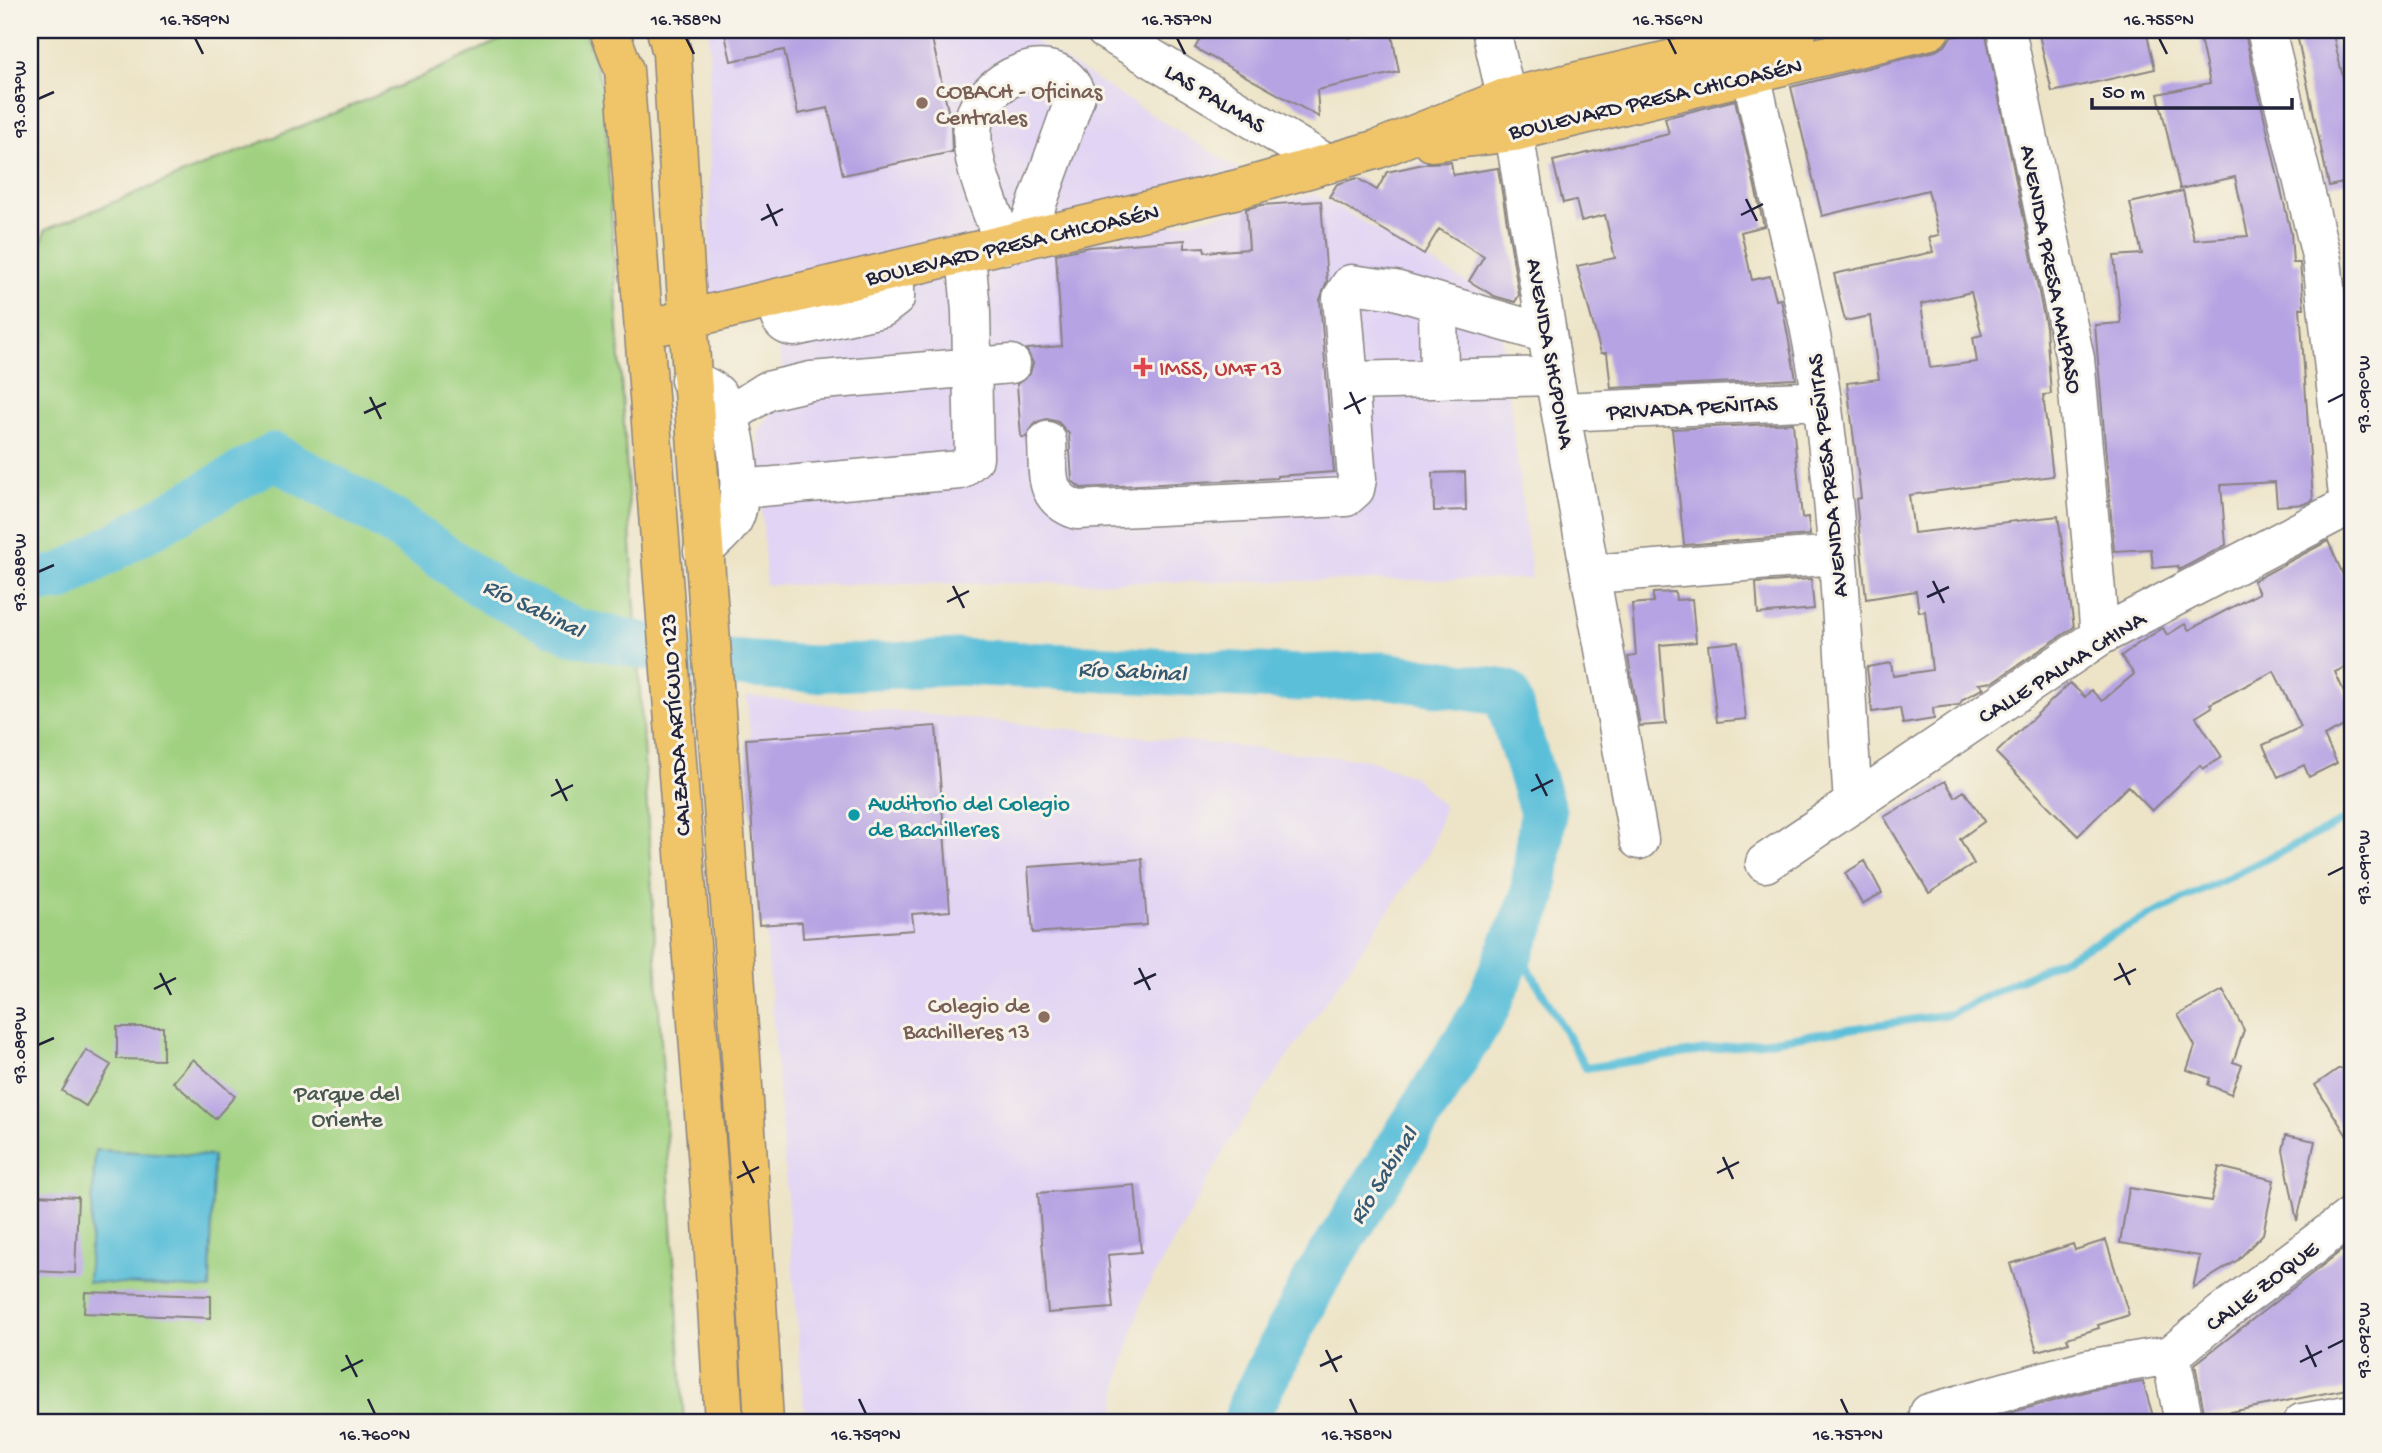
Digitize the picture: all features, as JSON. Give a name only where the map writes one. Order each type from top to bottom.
[{"type":"main road","name":"CALZADA ARTÍCULO 123","points":[[609,30],[624,70],[711,1206],[724,1423]]},
{"type":"main road","name":"CALZADA ARTÍCULO 123","points":[[666,30],[672,53],[690,380],[752,1197],[764,1423]]},
{"type":"main road","name":"BOULEVARD PRESA CHICOASÉN","points":[[643,329],[687,321],[1238,189],[1746,49],[1798,30]]},
{"type":"main road","name":"BOULEVARD PRESA CHICOASÉN","points":[[1746,49],[1930,30]]},
{"type":"street","name":"LAS PALMAS","points":[[1105,30],[1327,164]]},
{"type":"street","name":"AVENIDA SHCPOINA","points":[[1491,30],[1509,115],[1639,840]]},
{"type":"street","name":"AVENIDA PRESA MALPASO","points":[[2006,30],[2075,359],[2100,636]]},
{"type":"street","points":[[2266,30],[2322,260],[2351,504]]},
{"type":"street","name":"AVENIDA PRESA PEÑITAS","points":[[1746,49],[1789,226],[1822,400],[1837,555],[1853,804]]},
{"type":"street","points":[[739,489],[960,470],[974,458],[966,254]]},
{"type":"street","points":[[1047,441],[1051,490],[1060,504],[1077,510],[1346,497],[1355,489],[1357,479],[1342,298],[1351,284],[1395,290],[1547,334]]},
{"type":"street","points":[[1438,303],[1439,379]]},
{"type":"street","points":[[731,414],[768,391],[811,382],[1012,364]]},
{"type":"street","name":"PRIVADA PEÑITAS","points":[[1349,381],[1439,379],[1558,394],[1822,400]]},
{"type":"street","points":[[690,380],[716,393],[731,414],[739,489],[733,520],[703,551]]},
{"type":"street","name":"CALLE PALMA CHINA","points":[[1765,863],[2100,636],[2351,504]]},
{"type":"street","points":[[1591,574],[1837,555]]},
{"type":"street","name":"CALLE ZOQUE","points":[[2171,1355],[2352,1216]]},
{"type":"street","points":[[1929,1413],[2087,1369],[2171,1355],[2184,1423]]},
{"type":"street","points":[[2302,1423],[2352,1414]]},
{"type":"shaded area","name":"COBACH - Oficinas Centrales","points":[[709,30],[1017,30],[1251,177],[710,295]]},
{"type":"shaded area","name":"IMSS, UMF 13","points":[[1315,194],[1497,300],[1532,579],[766,585],[758,432],[786,392],[778,342],[910,312],[903,284]]},
{"type":"shaded area","name":"Colegio de Bachilleres 13","points":[[747,696],[1368,760],[1413,776],[1444,807],[1431,849],[1233,1136],[1144,1294],[1119,1380],[1114,1423],[805,1423]]},
{"type":"green space","name":"Parque del Oriente","points":[[521,30],[585,30],[604,94],[684,1423],[30,1423],[30,302],[45,230],[415,80]]},
{"type":"water","points":[[95,1150],[213,1156],[210,1289],[88,1282]]},
{"type":"building","points":[[724,30],[930,30],[951,124],[952,152],[843,175],[828,108],[798,114],[784,50],[731,61]]},
{"type":"building","points":[[1205,30],[1347,30],[1348,38],[1391,30],[1399,72],[1317,90],[1319,117],[1195,48]]},
{"type":"building","points":[[1985,30],[2046,327],[2051,394],[2043,395],[2053,476],[1909,495],[1914,533],[2058,516],[2074,627],[1993,682],[1979,684],[1984,688],[1963,699],[1959,705],[1933,708],[1934,719],[1903,724],[1900,708],[1872,712],[1867,667],[1891,663],[1893,676],[1932,670],[1925,611],[1919,612],[1916,591],[1866,599],[1856,499],[1861,498],[1847,383],[1879,379],[1870,316],[1845,321],[1834,274],[1933,252],[1929,237],[1939,235],[1928,190],[1822,216],[1791,87],[1935,51],[1945,46],[1951,37]],"holes":[[[1971,292],[1982,335],[1973,337],[1977,362],[1930,368],[1921,304]]]},
{"type":"building","points":[[2038,30],[2146,30],[2155,69],[2052,92]]},
{"type":"building","points":[[2198,30],[2244,30],[2291,233],[2293,263],[2300,263],[2304,308],[2300,308],[2313,500],[2304,504],[2277,506],[2275,482],[2221,485],[2226,545],[2179,570],[2178,566],[2153,568],[2151,549],[2114,551],[2095,325],[2121,323],[2114,256],[2142,254],[2130,203],[2183,191],[2194,240],[2248,236],[2235,177],[2180,189],[2158,94],[2210,83]]},
{"type":"building","points":[[2296,30],[2332,30],[2344,82],[2352,80],[2352,181],[2329,186]]},
{"type":"building","points":[[1735,100],[1764,226],[1741,232],[1752,280],[1770,276],[1776,300],[1781,299],[1796,379],[1611,388],[1607,353],[1601,353],[1577,266],[1615,258],[1605,215],[1581,221],[1576,200],[1563,203],[1553,161],[1669,134],[1665,118]]},
{"type":"building","points":[[1451,162],[1453,175],[1498,168],[1519,295],[1515,302],[1494,296],[1469,281],[1484,256],[1439,229],[1424,254],[1329,197],[1337,184],[1357,178],[1377,190],[1387,172],[1428,163]]},
{"type":"building","points":[[1321,201],[1327,281],[1320,300],[1334,472],[1277,478],[1081,488],[1072,481],[1069,434],[1058,422],[1047,419],[1036,422],[1026,437],[1021,437],[1017,384],[1030,374],[1033,363],[1026,349],[1062,346],[1056,254],[1089,247],[1185,240],[1185,248],[1204,247],[1205,252],[1249,249],[1246,209],[1261,205]]},
{"type":"building","points":[[1793,423],[1802,518],[1808,517],[1810,535],[1684,545],[1672,429]]},
{"type":"building","points":[[1465,472],[1466,510],[1434,511],[1433,473]]},
{"type":"building","points":[[2328,541],[2352,595],[2352,664],[2335,672],[2352,709],[2352,722],[2324,736],[2337,763],[2309,777],[2304,765],[2278,777],[2263,745],[2301,727],[2274,671],[2210,704],[2212,707],[2196,717],[2222,757],[2203,769],[2200,765],[2152,811],[2128,786],[2078,836],[1996,753],[2070,683],[2085,697],[2091,690],[2102,701],[2134,674],[2121,656],[2139,643],[2163,628],[2167,635],[2185,624],[2189,630],[2259,593],[2253,581]]},
{"type":"building","points":[[1811,579],[1814,609],[1758,614],[1756,583]]},
{"type":"building","points":[[1675,592],[1676,600],[1692,599],[1696,642],[1660,645],[1666,724],[1640,726],[1628,657],[1636,656],[1632,604],[1653,602],[1653,593]]},
{"type":"building","points":[[1738,642],[1746,719],[1717,722],[1708,645]]},
{"type":"building","points":[[936,726],[950,911],[912,914],[914,930],[803,938],[802,922],[759,925],[746,739]]},
{"type":"building","points":[[1945,781],[1955,797],[1964,791],[1985,821],[1960,839],[1974,864],[1929,893],[1884,817]]},
{"type":"building","points":[[1142,859],[1147,925],[1033,933],[1028,867]]},
{"type":"building","points":[[1865,861],[1882,893],[1862,904],[1845,873]]},
{"type":"building","points":[[2223,990],[2244,1030],[2233,1062],[2242,1065],[2231,1094],[2208,1085],[2210,1078],[2187,1070],[2195,1046],[2178,1015]]},
{"type":"building","points":[[117,1027],[163,1027],[163,1060],[117,1059]]},
{"type":"building","points":[[86,1050],[111,1065],[86,1106],[62,1091]]},
{"type":"building","points":[[193,1059],[235,1096],[215,1119],[173,1082]]},
{"type":"building","points":[[2338,1069],[2347,1069],[2352,1078],[2352,1144],[2315,1085]]},
{"type":"building","points":[[2286,1135],[2315,1141],[2297,1221],[2283,1150]]},
{"type":"building","points":[[2219,1167],[2274,1180],[2263,1234],[2238,1260],[2193,1288],[2200,1256],[2120,1243],[2129,1188],[2211,1201]]},
{"type":"building","points":[[1135,1185],[1141,1252],[1108,1255],[1113,1308],[1048,1313],[1038,1193]]},
{"type":"building","points":[[35,1195],[78,1197],[75,1273],[32,1271]]},
{"type":"building","points":[[2106,1240],[2129,1315],[2067,1338],[2069,1342],[2037,1351],[2010,1264],[2073,1244],[2075,1250]]},
{"type":"building","points":[[2352,1249],[2352,1388],[2205,1417],[2195,1364],[2341,1251]]},
{"type":"building","points":[[85,1292],[211,1296],[211,1318],[84,1313]]},
{"type":"building","points":[[2143,1382],[2155,1423],[1974,1423],[2092,1390]]},
{"type":"waterway","name":"Río Sabinal","points":[[30,580],[60,578],[274,456],[390,520],[493,592],[572,631],[726,663],[812,669],[960,662],[1302,678],[1383,675],[1506,693],[1543,812],[1533,898],[1485,1011],[1318,1276],[1252,1403],[1246,1423]]},
{"type":"waterway","points":[[1514,943],[1586,1068],[1950,1014],[2352,817]]},
{"type":"place","name":"COBACH - Oficinas Centrales","points":[[922,103]]},
{"type":"place","name":"IMSS, UMF 13","points":[[1143,367]]},
{"type":"place","name":"Auditorio del Colegio de Bachilleres","points":[[854,815]]},
{"type":"place","name":"Colegio de Bachilleres 13","points":[[1044,1017]]}]
